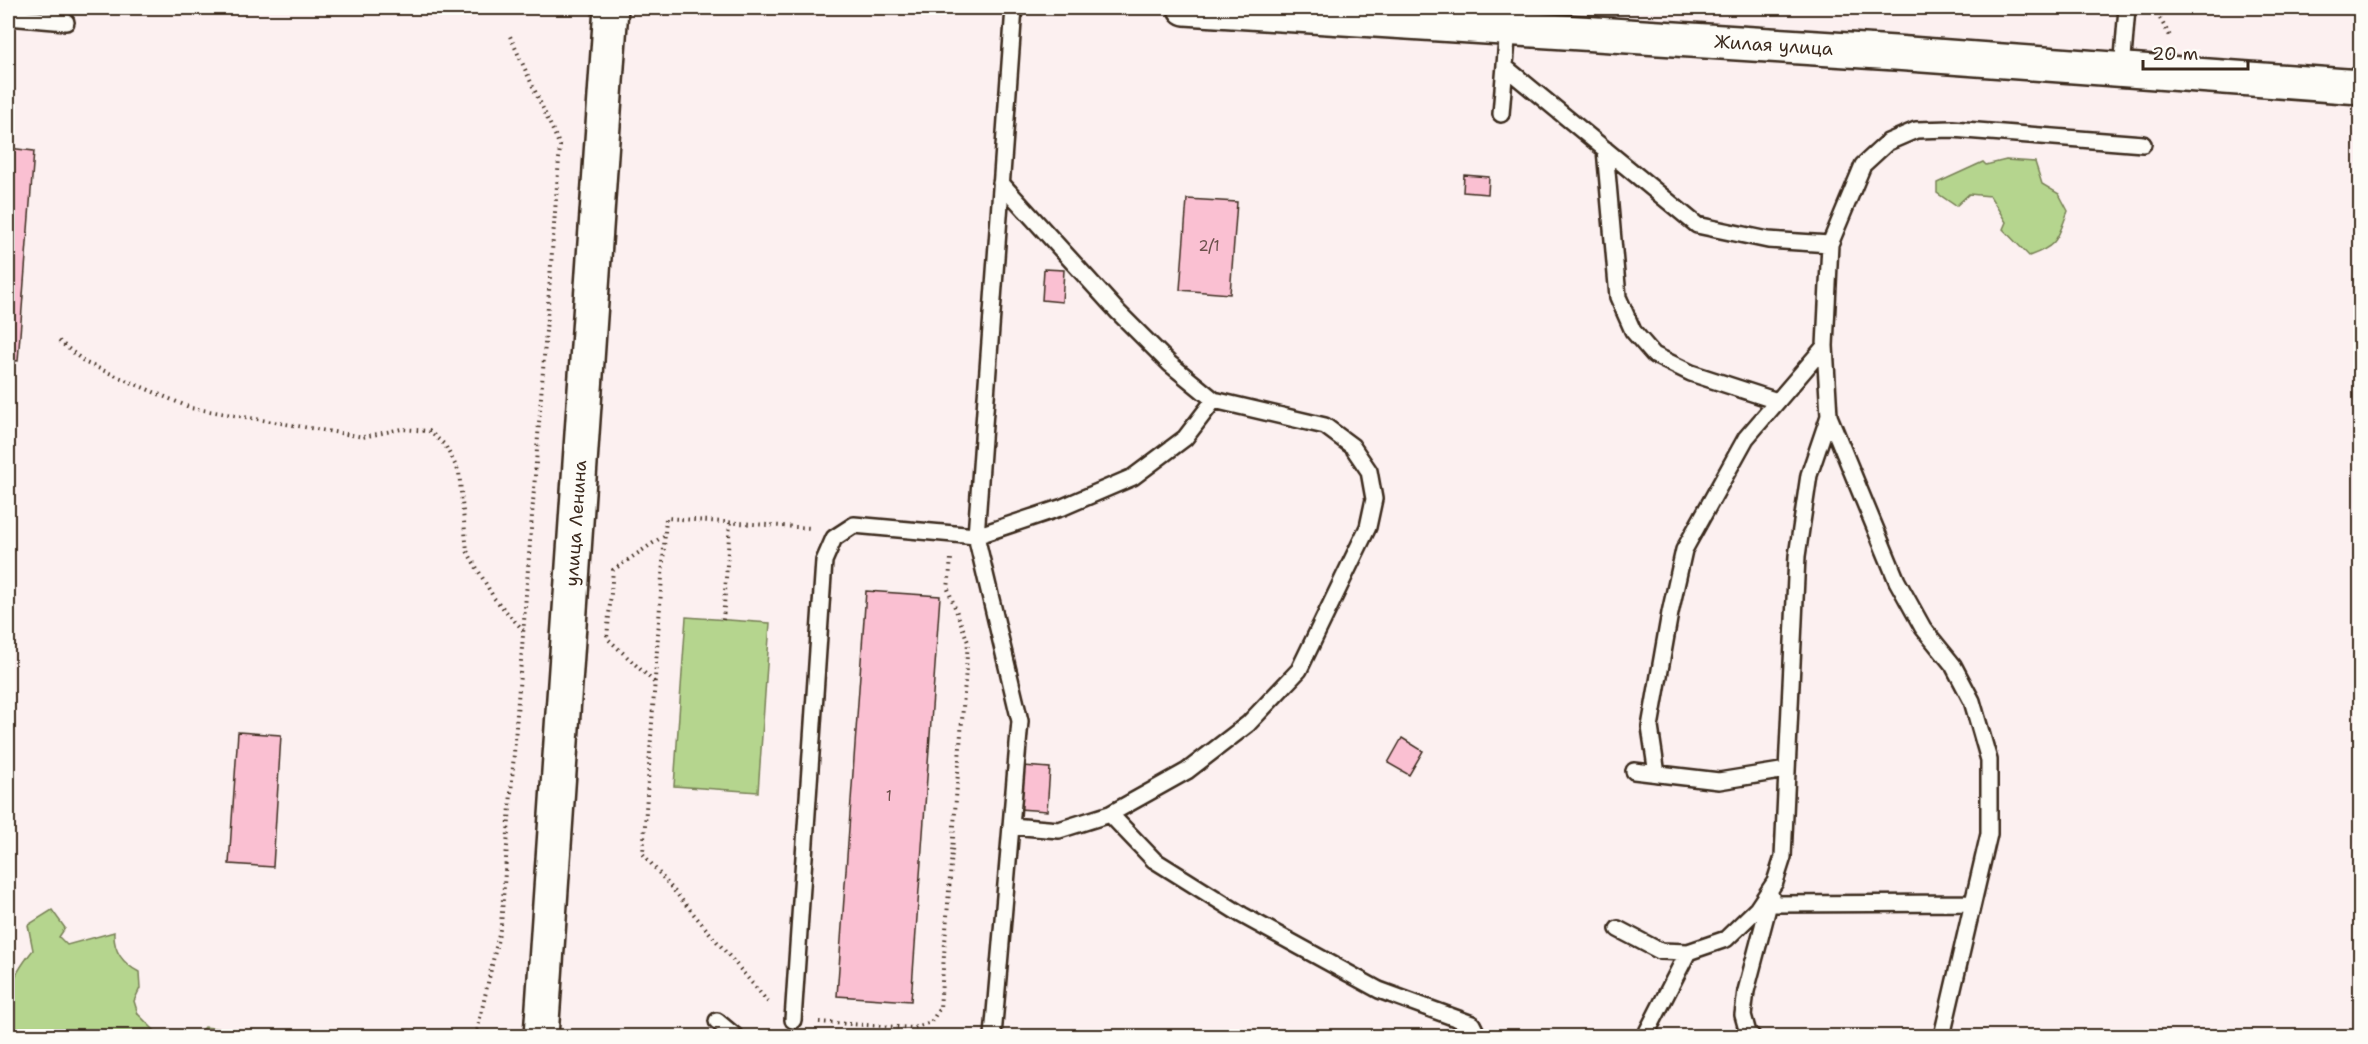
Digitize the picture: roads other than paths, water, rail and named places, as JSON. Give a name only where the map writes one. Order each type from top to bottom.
[{"type":"main road","name":"улица Ленина","points":[[541,1036],[611,8]]},
{"type":"main road","name":"Жилая улица","points":[[1185,8],[1301,11],[1508,28],[2361,87]]},
{"type":"lane","points":[[993,1036],[1020,721],[976,536],[1014,8]]},
{"type":"lane","points":[[2122,70],[2127,8]]},
{"type":"lane","points":[[8,17],[66,21]]},
{"type":"lane","points":[[1501,114],[1508,28]]},
{"type":"lane","points":[[1505,67],[1697,225],[1768,240],[1830,244]]},
{"type":"lane","points":[[1942,1036],[1989,834],[1989,760],[1972,701],[1953,665],[1923,628],[1897,581],[1829,416],[1825,346],[1830,244],[1863,165],[1888,142],[1916,130],[1952,129],[2143,144]]},
{"type":"lane","points":[[1605,149],[1618,297],[1633,331],[1654,355],[1691,373],[1777,401]]},
{"type":"lane","points":[[1001,183],[1118,312],[1170,364],[1214,400],[1325,426],[1352,446],[1369,471],[1374,498],[1368,527],[1299,670],[1248,724],[1187,771],[1110,814],[1059,830],[1011,826]]},
{"type":"lane","points":[[1657,774],[1650,727],[1670,613],[1684,550],[1746,438],[1825,346]]},
{"type":"lane","points":[[793,1020],[824,561],[834,538],[854,525],[976,536],[1063,507],[1133,477],[1185,438],[1214,400]]},
{"type":"lane","points":[[1752,1036],[1748,1033],[1743,1015],[1745,999],[1783,857],[1797,556],[1809,475],[1829,416]]},
{"type":"lane","points":[[1634,771],[1719,781],[1787,770]]},
{"type":"lane","points":[[1110,814],[1154,860],[1242,915],[1379,990],[1472,1024],[1478,1036]]},
{"type":"lane","points":[[1618,929],[1660,951],[1688,952],[1726,939],[1757,909],[1775,882]]},
{"type":"lane","points":[[1769,904],[1972,903]]},
{"type":"lane","points":[[1645,1036],[1688,952]]},
{"type":"lane","points":[[717,1020],[735,1036]]}]
